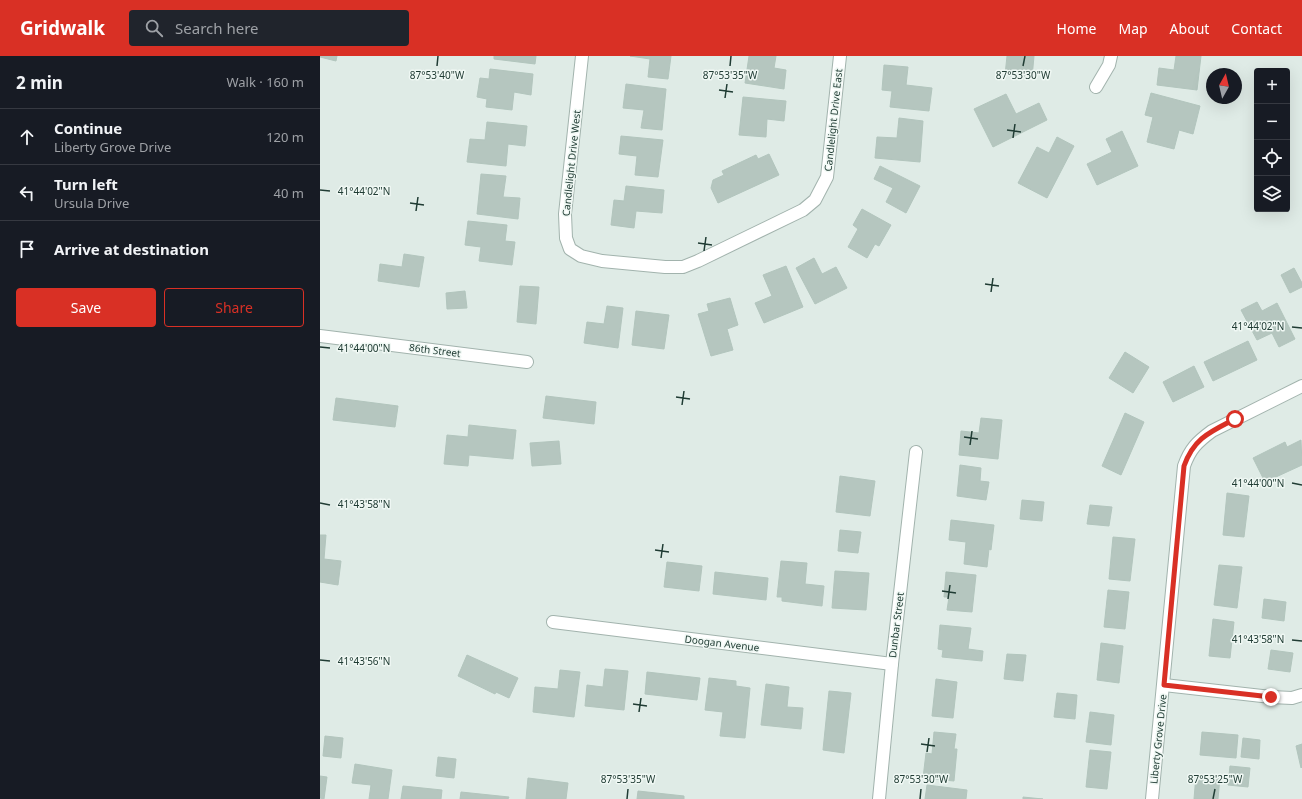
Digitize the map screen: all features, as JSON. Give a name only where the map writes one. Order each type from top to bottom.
[{"type":"street","name":"Candlelight Drive West","points":[[582,56],[565,214],[566,238],[570,249],[581,256],[602,261],[665,267],[683,267]]},
{"type":"street","name":"Candlelight Drive East","points":[[683,267],[803,210],[815,200],[827,177],[840,56]]},
{"type":"street","points":[[1096,87],[1109,65],[1111,56]]},
{"type":"street","name":"86th Street","points":[[320,336],[527,362]]},
{"type":"street","name":"Liberty Grove Drive","points":[[1152,799],[1184,466],[1188,453],[1198,441],[1212,431],[1302,386]]},
{"type":"street","name":"Dunbar Street","points":[[879,799],[892,664],[916,452]]},
{"type":"street","name":"Doogan Avenue","points":[[553,622],[892,664]]},
{"type":"street","points":[[1164,685],[1271,697],[1292,698],[1302,695]]},
{"type":"building","points":[[320,56],[337,56],[336,61]]},
{"type":"building","points":[[494,56],[536,56],[535,64],[494,59]]},
{"type":"building","points":[[630,56],[671,56],[668,79],[648,77],[650,59]]},
{"type":"building","points":[[749,56],[776,56],[774,68],[786,70],[784,89],[745,83]]},
{"type":"building","points":[[1007,56],[1034,56],[1032,78],[1005,75]]},
{"type":"building","points":[[1176,56],[1201,56],[1197,90],[1157,85],[1159,68],[1174,70]]},
{"type":"building","points":[[884,65],[908,67],[906,85],[932,88],[929,111],[890,107],[892,91],[882,90]]},
{"type":"building","points":[[490,69],[533,74],[531,95],[514,92],[512,110],[486,107],[487,99],[477,97],[480,78],[489,79]]},
{"type":"building","points":[[626,84],[666,89],[662,130],[641,128],[644,110],[623,108]]},
{"type":"building","points":[[1151,93],[1200,106],[1193,134],[1179,130],[1174,149],[1147,142],[1153,117],[1145,115]]},
{"type":"building","points":[[1006,94],[1016,114],[1039,103],[1047,120],[993,147],[974,109]]},
{"type":"building","points":[[743,97],[786,101],[784,121],[767,119],[766,137],[739,135]]},
{"type":"building","points":[[899,118],[923,121],[920,162],[875,158],[877,137],[897,138]]},
{"type":"building","points":[[487,122],[527,126],[525,146],[508,144],[506,166],[467,162],[470,139],[485,140]]},
{"type":"building","points":[[1122,131],[1138,166],[1097,185],[1087,164],[1112,152],[1106,139]]},
{"type":"building","points":[[621,136],[663,140],[658,177],[635,175],[637,156],[619,154]]},
{"type":"building","points":[[1057,137],[1074,146],[1047,198],[1018,183],[1037,147],[1049,153]]},
{"type":"building","points":[[769,154],[779,175],[718,203],[711,188],[713,180],[724,175],[722,171],[756,155],[758,159]]},
{"type":"building","points":[[880,166],[920,186],[906,213],[886,202],[893,188],[874,179]]},
{"type":"building","points":[[481,174],[506,176],[503,197],[520,198],[518,219],[477,214]]},
{"type":"building","points":[[626,186],[664,190],[662,213],[636,211],[634,228],[611,225],[614,200],[624,201]]},
{"type":"building","points":[[862,209],[891,225],[879,246],[875,244],[867,258],[848,247],[858,229],[853,225]]},
{"type":"building","points":[[468,221],[507,225],[505,241],[515,242],[512,265],[479,261],[481,247],[465,245]]},
{"type":"building","points":[[404,254],[424,257],[419,287],[378,281],[380,264],[402,267]]},
{"type":"building","points":[[814,258],[822,274],[836,267],[847,288],[815,304],[796,268]]},
{"type":"building","points":[[786,266],[803,307],[764,323],[755,303],[772,296],[763,275]]},
{"type":"building","points":[[1294,268],[1302,283],[1302,287],[1290,293],[1281,275]]},
{"type":"building","points":[[520,286],[539,287],[536,324],[517,322]]},
{"type":"building","points":[[465,291],[467,308],[447,309],[446,293]]},
{"type":"building","points":[[730,298],[738,325],[727,329],[733,350],[711,356],[698,314],[709,311],[707,304]]},
{"type":"building","points":[[1257,302],[1262,311],[1277,303],[1295,339],[1279,347],[1272,333],[1257,340],[1241,310]]},
{"type":"building","points":[[607,306],[623,308],[618,348],[584,343],[587,322],[604,324]]},
{"type":"building","points":[[636,311],[669,315],[664,349],[632,345]]},
{"type":"building","points":[[1248,341],[1257,360],[1213,381],[1204,362]]},
{"type":"building","points":[[1125,352],[1149,367],[1133,393],[1109,378]]},
{"type":"building","points":[[1194,366],[1204,387],[1173,402],[1163,382]]},
{"type":"building","points":[[546,396],[596,402],[594,424],[543,418]]},
{"type":"building","points":[[336,398],[398,406],[395,427],[333,420]]},
{"type":"building","points":[[1125,413],[1144,422],[1121,475],[1102,466]]},
{"type":"building","points":[[981,418],[1002,420],[998,459],[959,455],[961,431],[979,433]]},
{"type":"building","points":[[469,425],[516,430],[513,459],[469,455],[468,466],[444,464],[447,435],[468,437]]},
{"type":"building","points":[[1301,440],[1302,465],[1265,482],[1253,458],[1285,442],[1287,447]]},
{"type":"building","points":[[559,441],[561,464],[532,466],[530,443]]},
{"type":"building","points":[[960,465],[981,468],[980,481],[989,482],[986,500],[957,496]]},
{"type":"building","points":[[840,476],[875,481],[870,516],[836,512]]},
{"type":"building","points":[[1227,493],[1249,496],[1244,537],[1223,535]]},
{"type":"building","points":[[1022,500],[1044,502],[1042,521],[1020,519]]},
{"type":"building","points":[[1090,505],[1112,507],[1109,526],[1087,524]]},
{"type":"building","points":[[951,520],[994,525],[987,567],[964,564],[966,542],[949,540]]},
{"type":"building","points":[[840,530],[861,532],[858,553],[838,551]]},
{"type":"building","points":[[320,535],[326,535],[324,559],[341,561],[338,585],[320,582]]},
{"type":"building","points":[[1113,537],[1135,539],[1130,581],[1109,579]]},
{"type":"building","points":[[781,561],[807,563],[805,584],[824,586],[822,606],[782,601],[782,597],[777,597]]},
{"type":"building","points":[[667,562],[702,566],[699,591],[664,587]]},
{"type":"building","points":[[1219,565],[1242,567],[1237,608],[1214,605]]},
{"type":"building","points":[[835,571],[869,573],[866,610],[832,608]]},
{"type":"building","points":[[715,572],[768,578],[766,600],[713,594]]},
{"type":"building","points":[[946,572],[976,575],[972,612],[947,610],[949,597],[944,597]]},
{"type":"building","points":[[1108,590],[1129,592],[1125,629],[1104,627]]},
{"type":"building","points":[[1264,599],[1286,602],[1284,621],[1262,618]]},
{"type":"building","points":[[1213,619],[1234,622],[1230,658],[1209,656]]},
{"type":"building","points":[[940,625],[971,628],[968,649],[983,651],[982,661],[942,657],[943,650],[938,649]]},
{"type":"building","points":[[1101,643],[1123,646],[1119,683],[1097,680]]},
{"type":"building","points":[[1271,650],[1293,653],[1290,672],[1268,669]]},
{"type":"building","points":[[1007,654],[1026,655],[1023,681],[1004,679]]},
{"type":"building","points":[[467,655],[518,678],[509,698],[496,692],[495,694],[458,676]]},
{"type":"building","points":[[605,669],[628,671],[624,710],[585,706],[587,685],[603,687]]},
{"type":"building","points":[[560,670],[580,672],[574,717],[533,712],[535,687],[558,689]]},
{"type":"building","points":[[647,672],[700,678],[697,700],[645,694]]},
{"type":"building","points":[[709,678],[736,681],[736,686],[750,688],[745,738],[720,736],[723,712],[705,710]]},
{"type":"building","points":[[936,679],[957,682],[953,718],[932,716]]},
{"type":"building","points":[[766,684],[789,687],[787,707],[803,708],[801,729],[761,725]]},
{"type":"building","points":[[829,691],[851,693],[844,753],[823,750]]},
{"type":"building","points":[[1057,693],[1077,695],[1075,719],[1054,717]]},
{"type":"building","points":[[1090,712],[1114,715],[1111,745],[1086,742]]},
{"type":"building","points":[[934,732],[956,734],[954,749],[957,749],[954,781],[923,778],[926,753],[932,754]]},
{"type":"building","points":[[1202,732],[1238,735],[1236,758],[1200,755]]},
{"type":"building","points":[[325,736],[343,738],[341,758],[323,756]]},
{"type":"building","points":[[1243,738],[1260,740],[1259,759],[1241,757]]},
{"type":"building","points":[[1302,744],[1302,767],[1301,768],[1296,746]]},
{"type":"building","points":[[1090,750],[1111,752],[1107,789],[1086,787]]},
{"type":"building","points":[[438,757],[456,759],[454,778],[436,776]]},
{"type":"building","points":[[355,764],[392,770],[388,799],[369,799],[371,785],[352,783]]},
{"type":"building","points":[[1230,766],[1250,768],[1248,787],[1228,785]]},
{"type":"building","points":[[1196,775],[1220,777],[1218,799],[1194,799]]},
{"type":"building","points":[[320,776],[327,777],[324,799],[320,798]]},
{"type":"building","points":[[528,778],[568,783],[566,799],[526,799]]},
{"type":"building","points":[[927,785],[967,790],[966,799],[925,799]]},
{"type":"building","points":[[403,786],[442,790],[441,799],[401,799]]},
{"type":"building","points":[[638,791],[684,796],[684,799],[637,799]]},
{"type":"building","points":[[461,792],[509,797],[508,799],[460,799]]},
{"type":"building","points":[[1023,797],[1043,799],[1023,799]]},
{"type":"route","points":[[1235,419],[1212,431],[1198,441],[1188,453],[1184,466],[1164,685],[1271,697]]}]
